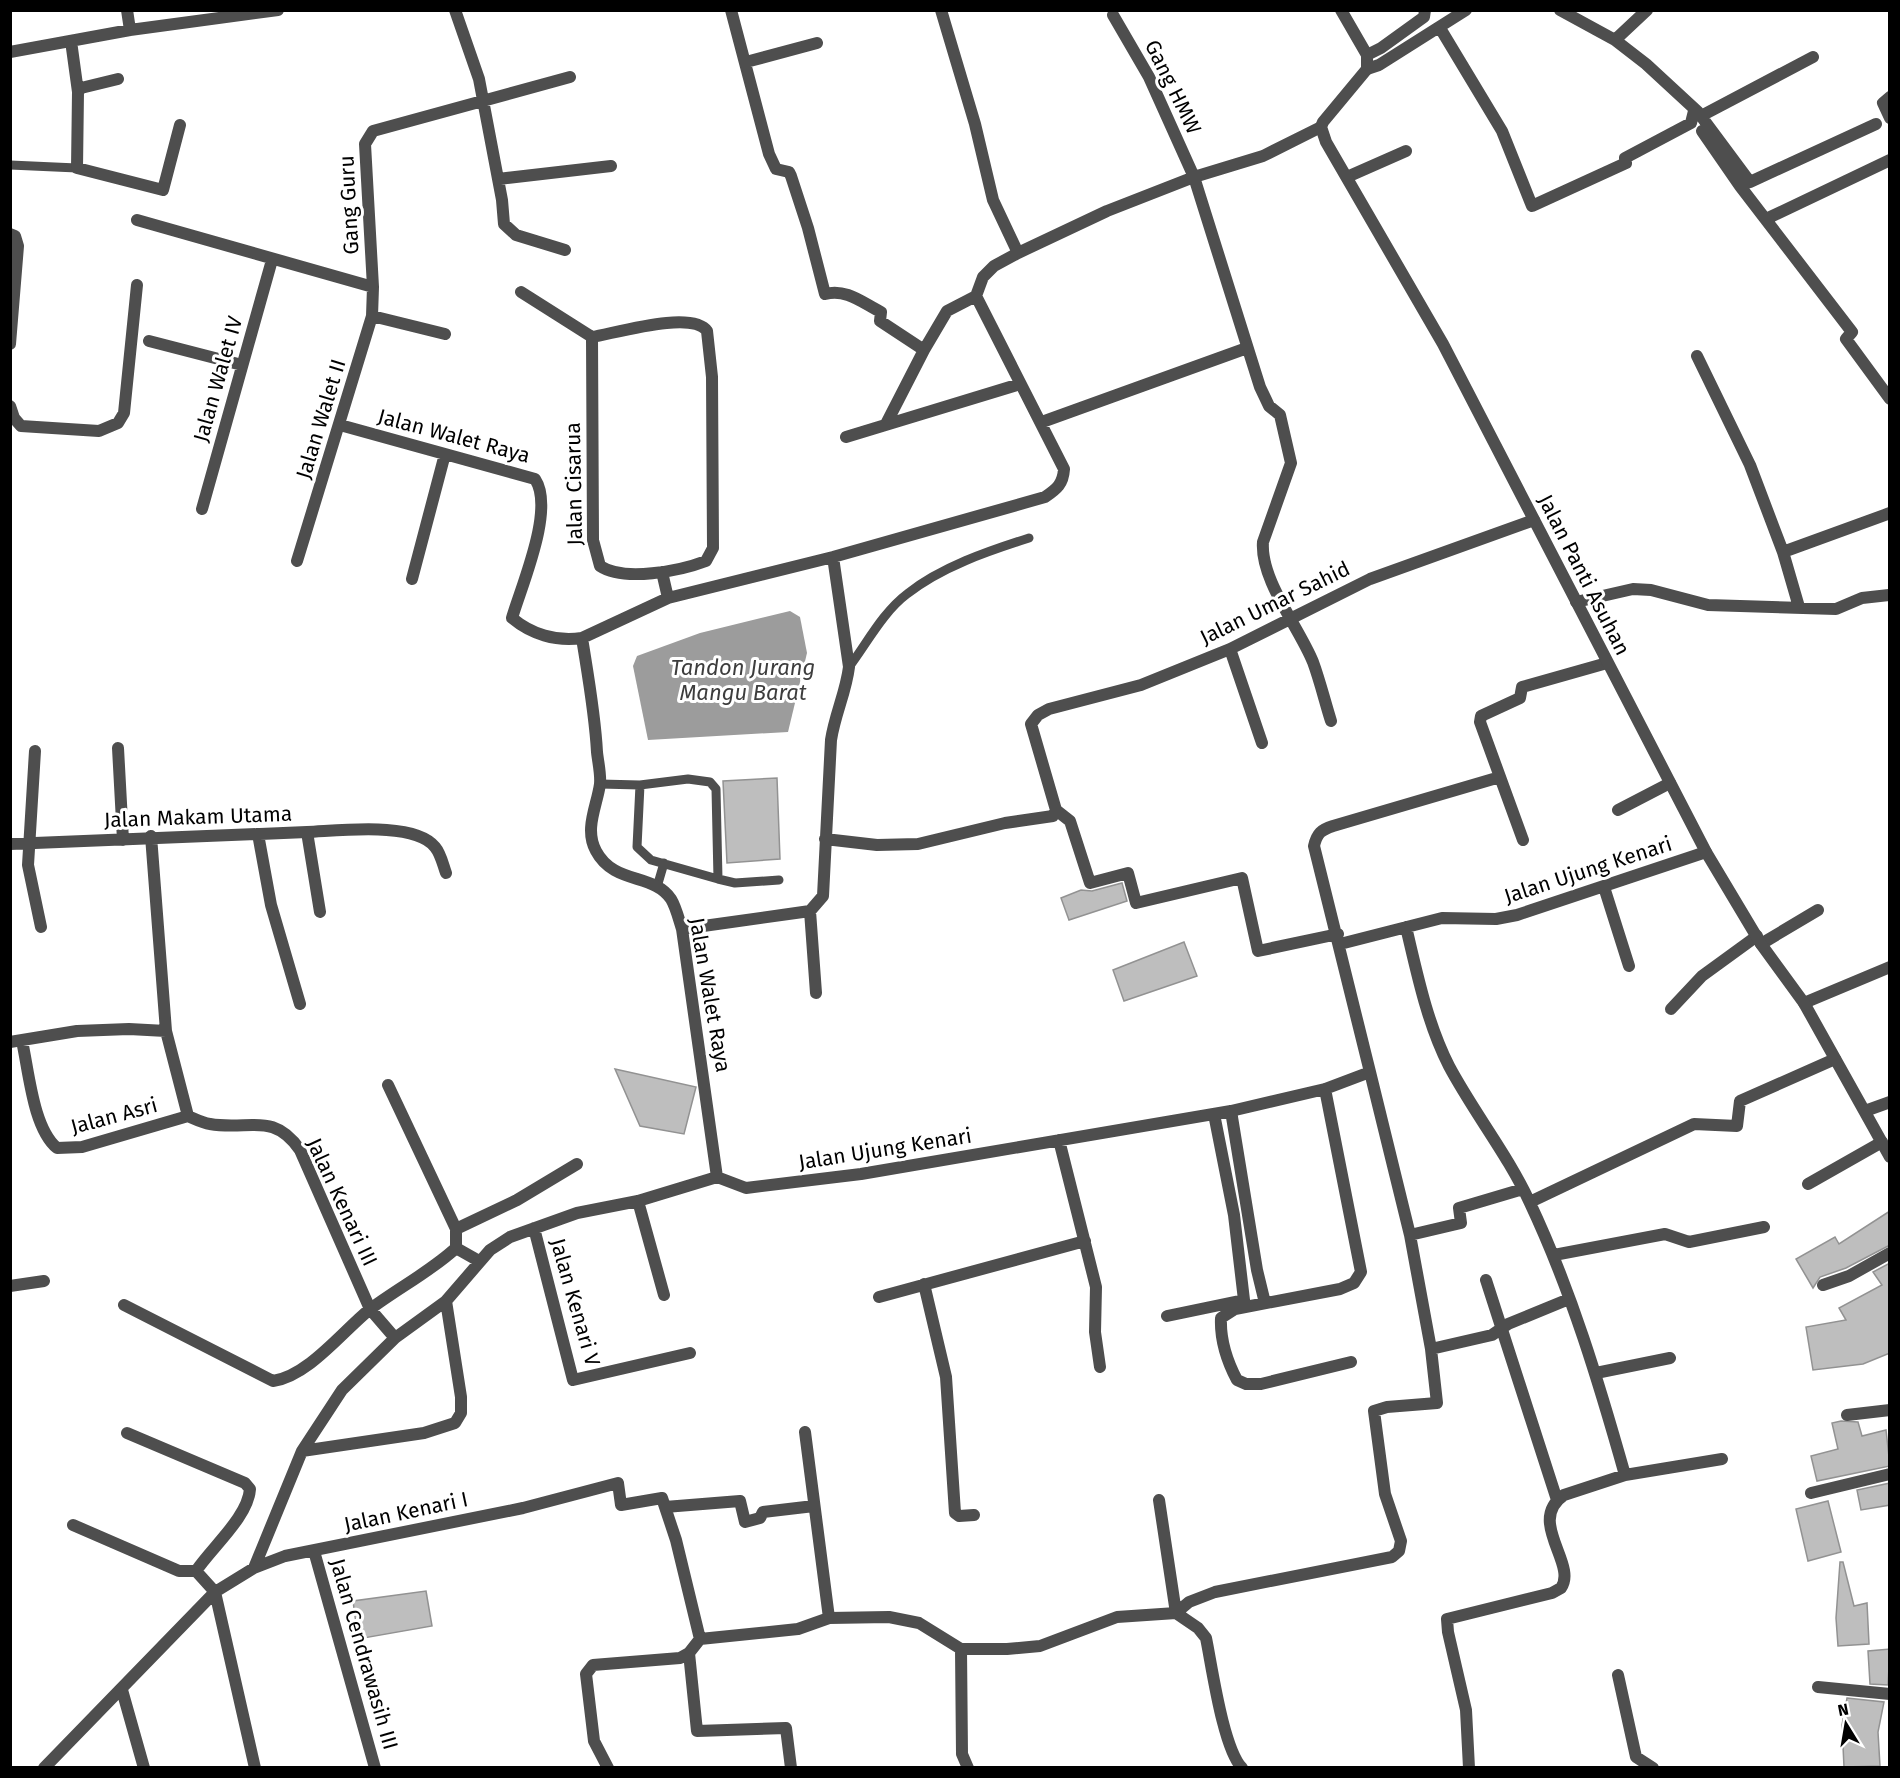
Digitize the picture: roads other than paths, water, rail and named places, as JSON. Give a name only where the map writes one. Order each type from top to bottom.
[{"type":"street","points":[[127,10],[130,30]]},
{"type":"street","points":[[10,52],[130,30],[278,10]]},
{"type":"street","points":[[455,10],[483,98],[504,224],[516,235],[565,250]]},
{"type":"street","points":[[731,10],[768,154],[776,169],[789,172],[792,176],[825,294],[834,291],[849,294],[881,312],[880,321],[924,350]]},
{"type":"street","points":[[941,10],[975,124],[993,200],[1018,253]]},
{"type":"street","points":[[1341,10],[1367,55],[1367,69]]},
{"type":"street","points":[[1367,55],[1381,48],[1424,17],[1425,10]]},
{"type":"street","points":[[657,887],[627,878],[607,865],[596,851],[591,835],[592,812],[600,784],[595,717],[582,639],[668,598],[833,556],[1045,497],[1057,489],[1063,480],[1064,469],[976,296],[978,286],[989,272],[1018,253],[1107,211],[1194,177],[1263,156],[1321,128],[1327,116],[1367,69],[1467,10]]},
{"type":"street","points":[[1560,10],[1615,40],[1646,64],[1696,115],[1750,182],[1876,124]]},
{"type":"street","points":[[1615,40],[1647,10]]},
{"type":"street","name":"Gang HMW","points":[[1113,15],[1149,76],[1194,177],[1264,398],[1280,415],[1291,463],[1263,542],[1262,552],[1268,573],[1313,662],[1331,721]]},
{"type":"street","points":[[1440,28],[1502,131],[1532,206],[1626,163],[1625,158],[1691,123],[1696,115],[1813,57]]},
{"type":"street","points":[[71,41],[78,92],[77,168],[163,190],[180,125]]},
{"type":"street","points":[[746,62],[817,43]]},
{"type":"street","name":"Gang Guru","points":[[373,287],[365,144],[373,130],[483,98],[570,77]]},
{"type":"street","points":[[78,92],[81,88],[118,79]]},
{"type":"street","points":[[1890,97],[1883,103],[1890,118]]},
{"type":"street","points":[[1696,115],[1766,219],[1852,332],[1846,339],[1890,399]]},
{"type":"street","name":"Jalan Panti Asuhan","points":[[1321,128],[1326,142],[1443,344],[1706,852],[1759,940],[1804,1003],[1890,1157]]},
{"type":"street","points":[[1347,177],[1406,151]]},
{"type":"street","points":[[1766,219],[1890,160]]},
{"type":"street","points":[[498,179],[611,166]]},
{"type":"street","points":[[137,220],[373,287]]},
{"type":"street","points":[[10,234],[15,236],[18,246],[10,344]]},
{"type":"street","name":"Jalan Walet IV","points":[[202,509],[272,260]]},
{"type":"street","points":[[10,406],[14,418],[21,426],[99,431],[118,423],[124,413],[137,285]]},
{"type":"street","name":"Jalan Walet II","points":[[297,561],[372,316],[373,287]]},
{"type":"street","points":[[521,292],[592,337]]},
{"type":"street","points":[[886,424],[947,311],[976,296]]},
{"type":"street","points":[[372,316],[445,334]]},
{"type":"street","name":"Jalan Cisarua","points":[[679,321],[697,324],[707,331],[712,377],[713,548],[706,561],[662,572],[625,574],[608,571],[600,566],[596,558],[593,540],[592,337],[679,321]]},
{"type":"street","points":[[150,341],[242,365]]},
{"type":"street","points":[[1042,422],[1247,348]]},
{"type":"street","points":[[1697,356],[1750,465],[1783,552],[1799,607]]},
{"type":"street","points":[[846,437],[1020,384]]},
{"type":"street","name":"Jalan Walet Raya","points":[[340,425],[535,479],[540,487],[542,513],[512,618],[531,632],[568,640],[582,639]]},
{"type":"street","points":[[412,579],[445,454]]},
{"type":"street","points":[[1783,552],[1890,513]]},
{"type":"street","name":"Jalan Umar Sahid","points":[[1056,810],[1031,724],[1049,709],[1141,685],[1230,649],[1370,579],[1534,520]]},
{"type":"street","points":[[682,929],[810,911],[823,896],[831,740],[834,718],[848,681],[849,667],[833,556]]},
{"type":"street","points":[[662,572],[668,598]]},
{"type":"street","points":[[1576,602],[1633,589],[1652,590],[1708,605],[1836,609],[1862,598],[1889,595]]},
{"type":"street","points":[[1230,649],[1262,743]]},
{"type":"street","points":[[1523,840],[1480,722],[1481,716],[1520,698],[1522,687],[1607,663]]},
{"type":"street","points":[[118,748],[123,840]]},
{"type":"street","points":[[35,751],[28,865],[41,927]]},
{"type":"street","points":[[608,1767],[594,1741],[586,1674],[589,1668],[599,1664],[680,1658],[689,1653],[700,1639],[798,1629],[829,1618],[889,1617],[919,1623],[961,1649],[1040,1647],[1118,1617],[1176,1612],[1189,1602],[1215,1592],[1384,1560],[1399,1551],[1401,1541],[1385,1494],[1374,1411],[1387,1407],[1437,1402],[1431,1349],[1410,1235],[1339,939],[1314,846],[1320,831],[1500,777]]},
{"type":"street","points":[[1618,810],[1670,783]]},
{"type":"street","points":[[825,839],[877,845],[918,844],[1005,823],[1053,816],[1056,810]]},
{"type":"street","name":"Jalan Ujung Kenari","points":[[1056,810],[1070,821],[1090,884],[1128,873],[1136,903],[1242,878],[1257,951],[1339,939],[1442,918],[1489,919],[1518,915],[1706,852]]},
{"type":"street","points":[[307,832],[363,830],[414,836],[424,839],[435,847],[446,873]]},
{"type":"street","name":"Jalan Makam Utama","points":[[10,844],[123,840],[151,836],[307,832],[320,912]]},
{"type":"street","points":[[258,834],[271,905],[300,1004]]},
{"type":"street","points":[[151,836],[156,876],[166,1031],[188,1116]]},
{"type":"street","name":"Jalan Walet Raya","points":[[657,887],[671,899],[682,929],[717,1177]]},
{"type":"street","points":[[1604,887],[1629,966]]},
{"type":"street","points":[[1671,1009],[1702,976],[1759,940],[1818,910]]},
{"type":"street","points":[[810,911],[816,993]]},
{"type":"street","points":[[1406,927],[1425,1004],[1449,1064],[1523,1189],[1554,1255],[1596,1373],[1625,1475]]},
{"type":"street","points":[[1804,1003],[1890,967]]},
{"type":"street","points":[[16,1041],[76,1031],[129,1029],[166,1031]]},
{"type":"street","name":"Jalan Asri","points":[[16,1041],[38,1119],[49,1141],[57,1148],[82,1147],[188,1116]]},
{"type":"street","points":[[1530,1202],[1694,1124],[1737,1126],[1740,1101],[1835,1059]]},
{"type":"street","name":"Jalan Ujung Kenari","points":[[717,1177],[746,1188],[861,1174],[1231,1111],[1325,1089],[1370,1072]]},
{"type":"street","points":[[254,1568],[302,1451],[342,1390],[395,1338],[446,1301],[463,1284],[467,1254],[388,1085]]},
{"type":"street","points":[[1325,1089],[1361,1272],[1354,1283],[1340,1289],[1236,1309],[1221,1318],[1221,1329],[1228,1364],[1237,1380],[1246,1384],[1261,1384],[1351,1362]]},
{"type":"street","points":[[1864,1111],[1890,1102]]},
{"type":"street","points":[[1231,1111],[1257,1270],[1265,1303]]},
{"type":"street","points":[[1167,1316],[1244,1300],[1234,1215],[1214,1114]]},
{"type":"street","name":"Jalan Kenari III","points":[[188,1116],[209,1124],[269,1124],[292,1140],[370,1309],[395,1338]]},
{"type":"street","points":[[1059,1140],[1096,1287],[1095,1332],[1100,1368]]},
{"type":"street","points":[[1808,1184],[1882,1142]]},
{"type":"street","points":[[456,1229],[517,1200],[577,1164]]},
{"type":"street","points":[[124,1305],[273,1381],[299,1371],[370,1309],[437,1265],[467,1254],[490,1250],[510,1237],[577,1213],[638,1201],[717,1177]]},
{"type":"street","points":[[1410,1235],[1461,1223],[1459,1208],[1523,1189]]},
{"type":"street","points":[[638,1201],[664,1295]]},
{"type":"street","points":[[1554,1255],[1665,1234],[1689,1242],[1764,1227]]},
{"type":"street","name":"Jalan Kenari V","points":[[534,1228],[573,1380],[690,1353]]},
{"type":"street","points":[[879,1297],[1085,1241]]},
{"type":"street","points":[[1823,1286],[1849,1276],[1890,1253]]},
{"type":"street","points":[[1486,1280],[1557,1500]]},
{"type":"street","points":[[10,1286],[44,1281]]},
{"type":"street","points":[[924,1284],[946,1377],[955,1513],[959,1516],[974,1515]]},
{"type":"street","points":[[1431,1349],[1492,1335],[1569,1299]]},
{"type":"street","points":[[302,1451],[424,1433],[449,1427],[455,1423],[461,1413],[461,1397],[446,1301]]},
{"type":"street","points":[[1596,1373],[1670,1358]]},
{"type":"street","points":[[1847,1415],[1890,1410]]},
{"type":"street","points":[[805,1432],[829,1618]]},
{"type":"street","points":[[127,1433],[245,1483],[250,1488],[250,1496],[231,1529],[211,1548],[198,1573]]},
{"type":"street","points":[[1469,1767],[1466,1710],[1447,1619],[1552,1593],[1561,1588],[1564,1576],[1549,1524],[1557,1500],[1564,1495],[1625,1475],[1722,1460]]},
{"type":"street","points":[[1811,1493],[1890,1474]]},
{"type":"street","name":"Jalan Kenari I","points":[[44,1767],[122,1690],[212,1589],[254,1568],[285,1556],[523,1508],[618,1483],[621,1505],[662,1498],[665,1508]]},
{"type":"street","points":[[1160,1500],[1176,1612],[1198,1628],[1206,1638],[1227,1734],[1238,1767]]},
{"type":"street","points":[[700,1639],[676,1540],[665,1508],[741,1501],[745,1522],[760,1518],[763,1512],[814,1506]]},
{"type":"street","points":[[74,1525],[179,1571],[198,1573],[212,1589],[255,1767]]},
{"type":"street","name":"Jalan Cendrawasih III","points":[[314,1551],[375,1767]]},
{"type":"street","points":[[961,1649],[962,1754],[968,1767]]},
{"type":"street","points":[[689,1653],[697,1731],[786,1728],[791,1767]]},
{"type":"street","points":[[1618,1675],[1636,1757],[1653,1767]]},
{"type":"street","points":[[1818,1687],[1890,1694]]},
{"type":"street","points":[[122,1690],[144,1767]]},
{"type":"lane","points":[[10,165],[77,168]]},
{"type":"lane","points":[[849,667],[891,609],[906,594],[976,555],[1029,538]]},
{"type":"lane","points":[[600,784],[640,785],[688,779],[710,782],[716,789],[718,879]]},
{"type":"lane","points":[[640,785],[637,847],[651,860],[735,883],[779,880]]},
{"type":"lane","points":[[657,887],[664,863]]},
{"type":"water","name":"Tandon Jurang Mangu Barat","points":[[790,611],[800,617],[807,653],[788,732],[648,740],[633,666],[637,656],[700,633]]}]
